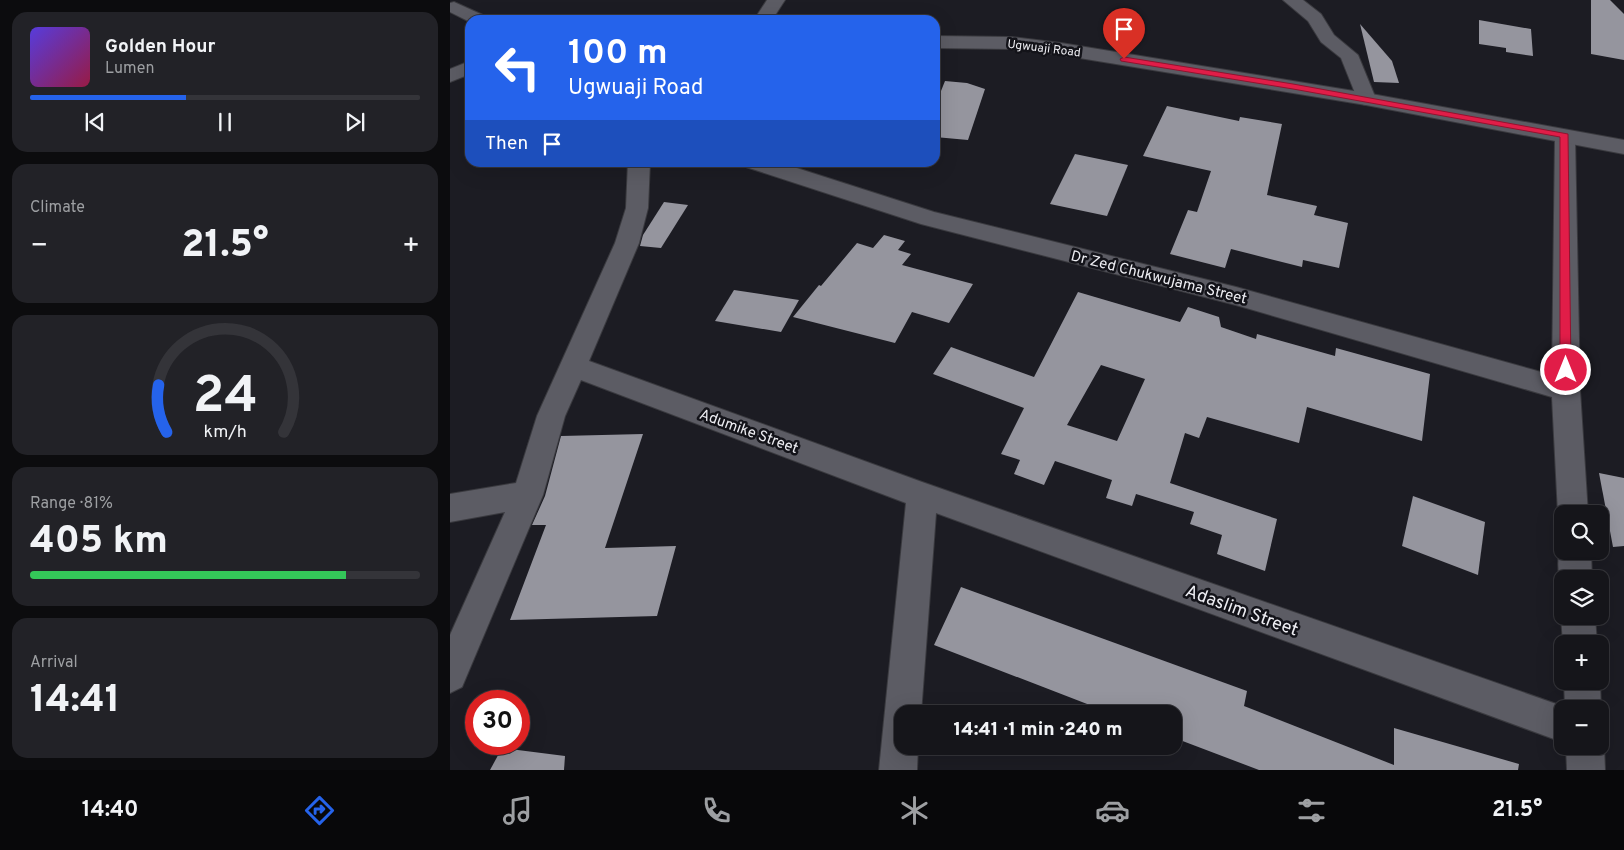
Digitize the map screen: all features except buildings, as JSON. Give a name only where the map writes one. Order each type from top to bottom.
[{"type":"street","points":[[767,15],[776,0]]},
{"type":"street","points":[[1292,0],[1315,18],[1327,38],[1349,55],[1366,99]]},
{"type":"street","points":[[457,5],[472,15]]},
{"type":"street","name":"Ugwuaji Road","points":[[940,42],[1011,43],[1061,49],[1366,99],[1624,147]]},
{"type":"street","points":[[450,76],[465,69]]},
{"type":"street","points":[[1564,136],[1566,390],[1572,505]]},
{"type":"street","points":[[450,675],[528,495],[551,416],[627,243],[637,208],[639,167]]},
{"type":"street","name":"Dr Zed Chukwujama Street","points":[[769,167],[929,219],[1236,296],[1566,390]]},
{"type":"street","name":"Adumike Street","points":[[573,366],[922,495]]},
{"type":"street","points":[[450,508],[528,495]]},
{"type":"street","points":[[904,705],[922,495]]},
{"type":"street","name":"Adaslim Street","points":[[922,495],[1554,721]]},
{"type":"street","points":[[898,770],[899,755]]},
{"type":"street","points":[[1585,755],[1586,770]]},
{"type":"route","points":[[1124,59],[1366,99],[1564,136],[1566,370]]}]
